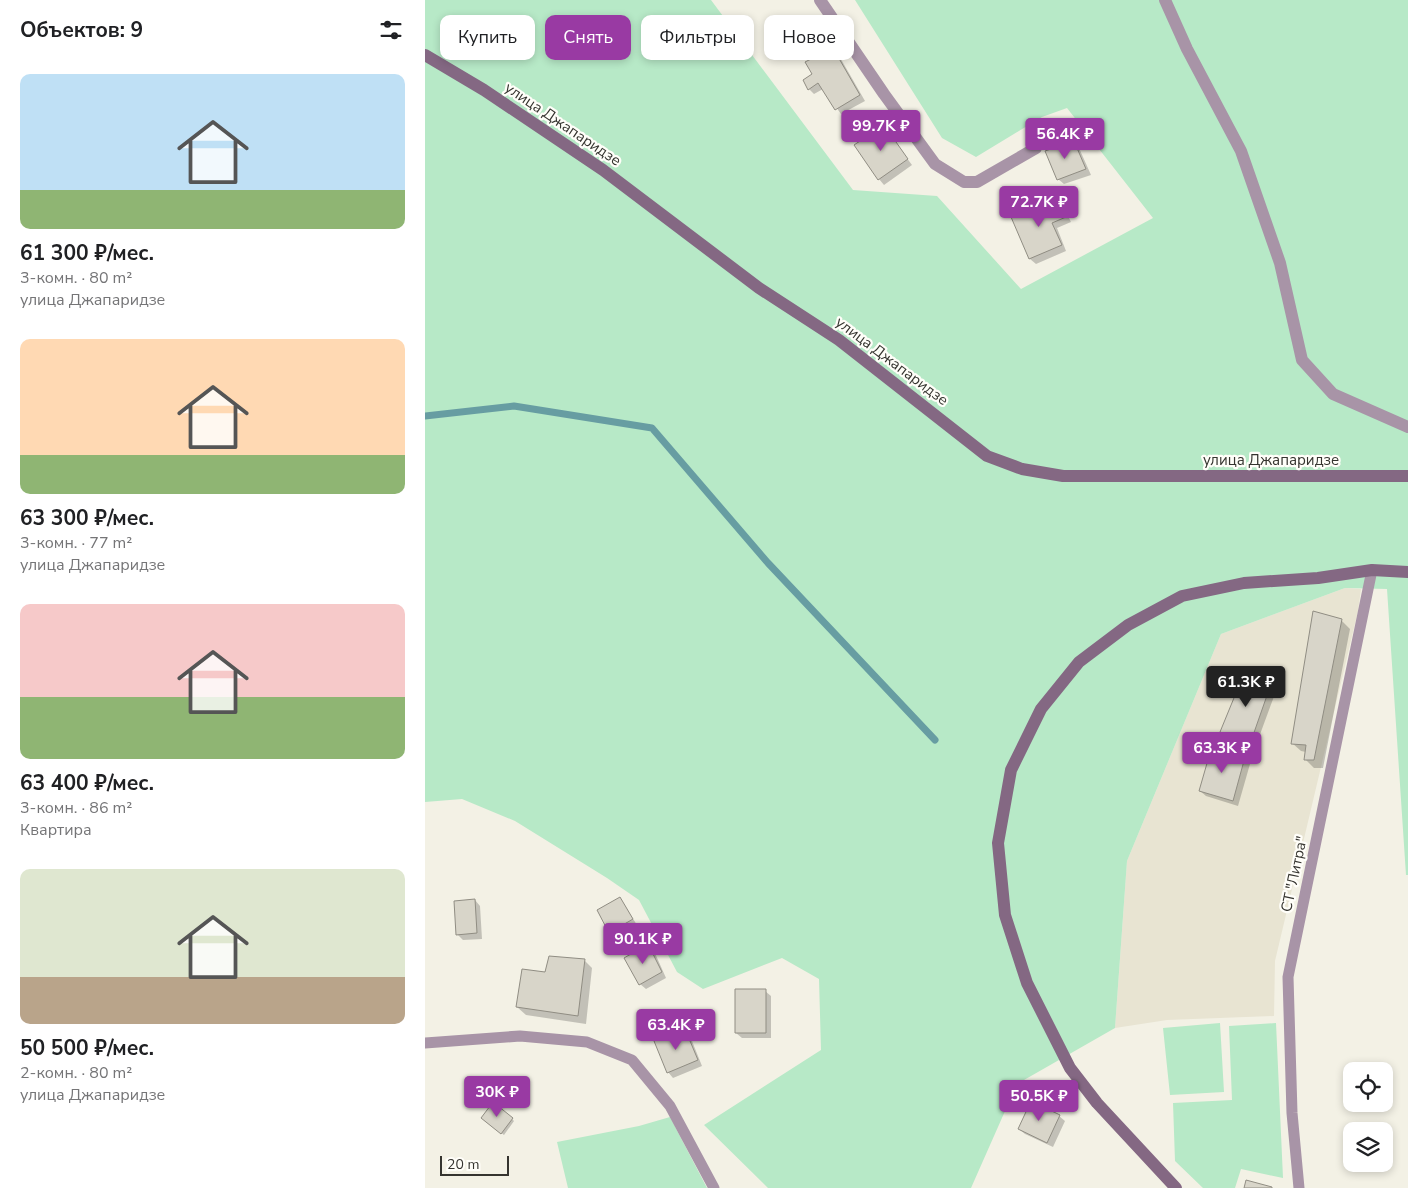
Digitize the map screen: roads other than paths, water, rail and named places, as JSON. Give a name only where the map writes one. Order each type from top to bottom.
[{"type":"street","points":[[820,0],[884,94],[935,164],[964,182],[977,182],[1036,148]]},
{"type":"street","points":[[1165,0],[1187,49],[1241,151],[1280,262],[1302,360],[1333,394],[1408,427]]},
{"type":"street","name":"улица Джапаридзе","points":[[425,55],[484,90],[603,170],[759,288],[839,340],[987,456],[1022,470],[1063,476],[1408,476]]},
{"type":"street","points":[[1176,1188],[1097,1103],[1070,1068],[1027,983],[1005,915],[997,843],[1011,770],[1041,709],[1079,662],[1128,625],[1182,596],[1244,583],[1318,578],[1372,570],[1408,572]]},
{"type":"lane","name":"СТ \"Литра\"","points":[[1299,1188],[1291,1113],[1288,977],[1372,570]]},
{"type":"lane","points":[[425,1043],[520,1036],[587,1042],[632,1060],[670,1106],[714,1188]]},
{"type":"waterway","points":[[425,416],[514,406],[652,428],[768,563],[935,740]]}]
